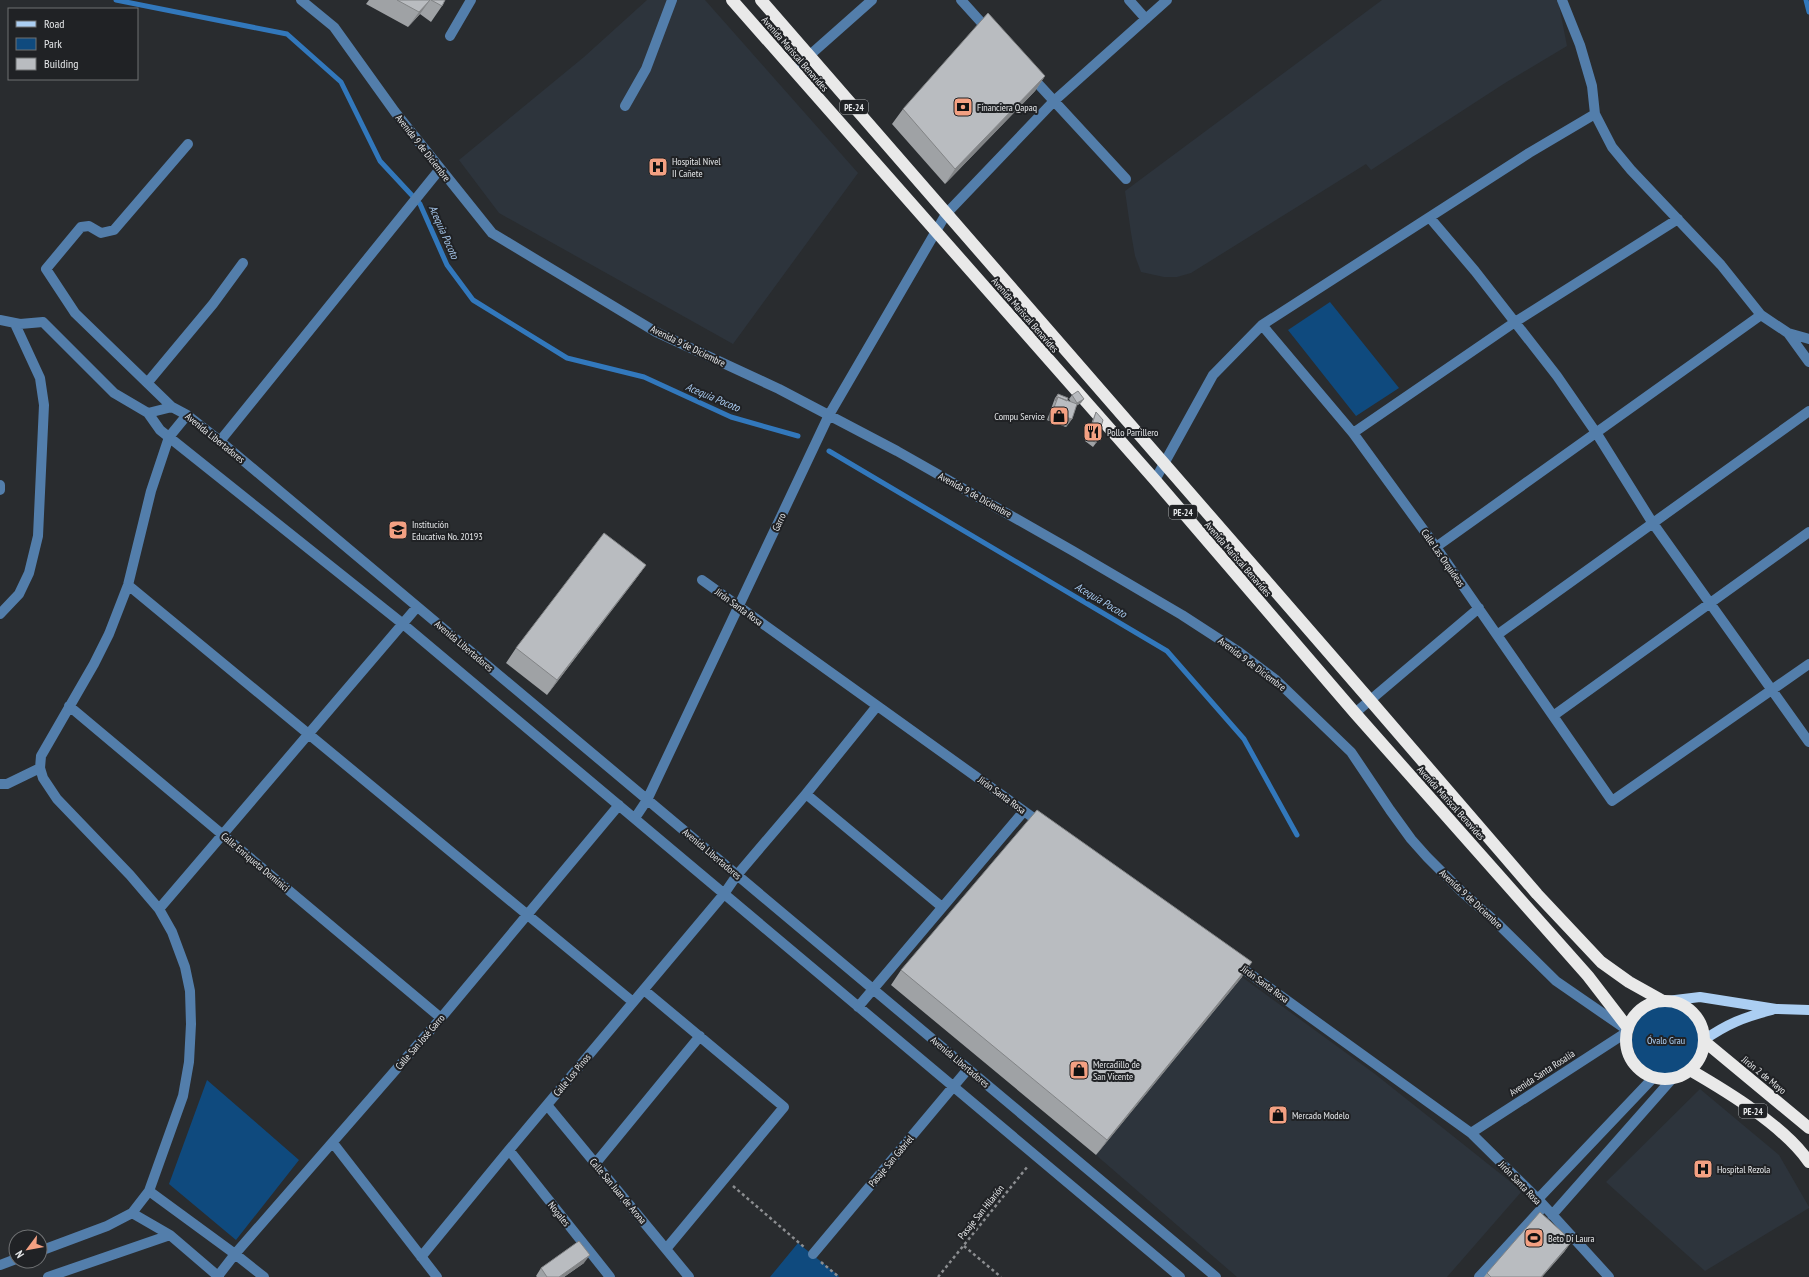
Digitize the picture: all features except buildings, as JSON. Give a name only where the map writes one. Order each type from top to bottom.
[{"type":"highway","name":"Avenida Mariscal Benavides","points":[[732,0],[1155,480],[1354,713],[1588,976],[1627,1030]]},
{"type":"highway","name":"Avenida Mariscal Benavides","points":[[761,0],[1537,894],[1601,962],[1629,982],[1665,1001]]},
{"type":"highway","points":[[1665,1001],[1684,1006],[1692,1012],[1698,1021],[1704,1040],[1700,1057],[1690,1070],[1672,1079],[1653,1078],[1639,1068],[1629,1054],[1626,1044],[1627,1030],[1636,1014],[1644,1007],[1653,1003],[1665,1001]]},
{"type":"highway","name":"Jirón 2 de Mayo","points":[[1704,1040],[1809,1128]]},
{"type":"highway","name":"PE-24","points":[[1690,1070],[1735,1098],[1772,1126],[1803,1153],[1809,1162]]},
{"type":"main road","points":[[1665,1001],[1700,997],[1776,1009],[1809,1010]]},
{"type":"main road","points":[[1704,1040],[1725,1025],[1748,1016],[1776,1009]]},
{"type":"street","name":"Avenida 9 de Diciembre","points":[[301,0],[334,27],[395,112],[492,233],[656,332],[780,389],[897,451],[1080,555],[1188,619],[1239,652],[1276,680],[1351,752],[1390,810],[1427,857],[1461,891],[1496,922],[1556,981],[1627,1030]]},
{"type":"street","points":[[450,36],[471,0]]},
{"type":"street","points":[[625,106],[646,69],[672,0]]},
{"type":"street","points":[[793,70],[872,0]]},
{"type":"street","points":[[960,0],[997,39]]},
{"type":"street","points":[[1129,0],[1146,19]]},
{"type":"street","name":"Garro","points":[[635,818],[647,800],[829,415],[946,214],[1054,101],[1167,0]]},
{"type":"street","points":[[1562,0],[1580,45],[1592,86],[1595,114],[1612,147],[1630,170],[1721,265],[1761,315],[1788,333],[1809,339]]},
{"type":"street","points":[[1023,67],[1126,180]]},
{"type":"street","points":[[1155,480],[1213,375],[1262,325],[1529,153],[1595,114]]},
{"type":"street","name":"Avenida Libertadores","points":[[188,144],[114,230],[101,233],[89,226],[81,227],[46,269],[75,313],[148,382],[172,407],[187,415],[220,441],[1216,1277]]},
{"type":"street","points":[[220,441],[440,169]]},
{"type":"street","points":[[1430,218],[1557,376],[1597,434],[1652,522],[1809,742]]},
{"type":"street","points":[[1353,433],[1515,322],[1678,220]]},
{"type":"street","points":[[148,382],[213,304],[243,263]]},
{"type":"street","points":[[1436,547],[1597,434],[1761,315]]},
{"type":"street","points":[[0,320],[17,324],[44,322],[114,393],[148,413],[160,430],[403,624],[1180,1277]]},
{"type":"street","points":[[0,614],[19,594],[29,573],[38,536],[44,405],[40,378],[17,324]]},
{"type":"street","name":"Calle Las Orquideas","points":[[1262,325],[1353,433],[1479,608],[1612,801],[1772,690]]},
{"type":"street","points":[[1788,333],[1809,362]]},
{"type":"street","points":[[148,413],[172,407]]},
{"type":"street","points":[[1497,635],[1652,522],[1809,411]]},
{"type":"street","points":[[48,1247],[108,1226],[132,1213],[149,1191],[183,1096],[189,1062],[191,1024],[190,991],[185,967],[172,932],[160,909],[130,875],[57,799],[43,778],[40,768],[41,756],[109,634],[128,585],[151,491],[169,437],[187,415]]},
{"type":"street","points":[[0,485],[0,490]]},
{"type":"street","points":[[1553,716],[1809,532]]},
{"type":"street","name":"Jirón Santa Rosa","points":[[702,580],[1049,829]]},
{"type":"street","points":[[128,585],[633,1002]]},
{"type":"street","points":[[160,909],[417,607]]},
{"type":"street","points":[[1354,713],[1479,608]]},
{"type":"street","points":[[1772,690],[1809,664]]},
{"type":"street","name":"Calle Enriqueta Dominici","points":[[69,706],[222,836],[441,1018]]},
{"type":"street","name":"Calle Los Pinos","points":[[421,1257],[724,894],[737,875],[806,794],[877,706]]},
{"type":"street","points":[[0,784],[7,784],[22,775],[40,768]]},
{"type":"street","points":[[806,794],[942,908]]},
{"type":"street","name":"Calle San José Garro","points":[[219,1276],[235,1254],[441,1018],[619,805]]},
{"type":"street","points":[[858,1007],[1024,811]]},
{"type":"street","name":"Jirón Santa Rosa","points":[[1227,957],[1471,1134],[1541,1203],[1609,1277]]},
{"type":"street","points":[[644,990],[784,1107],[666,1249]]},
{"type":"street","name":"Avenida Santa Rosalía","points":[[1471,1134],[1627,1030]]},
{"type":"street","points":[[595,1164],[700,1036]]},
{"type":"street","name":"Pasaje San Gabriel","points":[[813,1254],[968,1069]]},
{"type":"street","points":[[1479,1277],[1541,1203],[1653,1078]]},
{"type":"street","points":[[1552,1215],[1672,1079]]},
{"type":"street","name":"Calle San Juan de Arona","points":[[547,1105],[689,1277]]},
{"type":"street","points":[[333,1143],[437,1277]]},
{"type":"street","name":"Nogales","points":[[509,1150],[610,1277]]},
{"type":"street","points":[[149,1191],[264,1277]]},
{"type":"street","points":[[132,1213],[170,1235],[219,1276]]},
{"type":"street","points":[[48,1277],[170,1235]]},
{"type":"path","name":"Pasaje San Hilarión","points":[[938,1277],[1036,1156]]},
{"type":"path","points":[[724,1179],[839,1277]]},
{"type":"path","points":[[964,1246],[1001,1277]]},
{"type":"shaded area","name":"Hospital Nivel II Cañete","points":[[647,0],[705,0],[858,173],[733,344],[499,213],[459,160],[584,57]]},
{"type":"shaded area","points":[[1382,0],[1558,0],[1567,46],[1505,83],[1371,170],[1366,164],[1191,273],[1177,277],[1164,277],[1141,272],[1135,256],[1125,191]]},
{"type":"shaded area","name":"Mercado Modelo","points":[[1242,977],[1375,1074],[1522,1191],[1447,1277],[1237,1277],[1096,1155]]},
{"type":"shaded area","name":"Hospital Rezola","points":[[1700,1089],[1779,1155],[1809,1207],[1705,1271],[1606,1182]]},
{"type":"green space","points":[[1330,302],[1399,388],[1356,416],[1288,330]]},
{"type":"green space","name":"Óvalo Grau","points":[[1666,1006],[1679,1009],[1690,1016],[1697,1027],[1700,1040],[1697,1053],[1690,1064],[1679,1071],[1666,1074],[1653,1071],[1642,1064],[1635,1053],[1632,1040],[1635,1027],[1642,1016],[1653,1009]]},
{"type":"green space","points":[[207,1080],[299,1160],[236,1240],[169,1184]]},
{"type":"green space","points":[[798,1243],[839,1276],[770,1277]]},
{"type":"waterway","name":"Acequia Pocoto","points":[[116,0],[287,34],[341,82],[380,161],[420,204],[447,265],[473,300],[567,358],[644,377],[731,417],[798,436]]},
{"type":"waterway","points":[[1806,0],[1809,12]]},
{"type":"waterway","name":"Acequia Pocoto","points":[[829,451],[1167,651],[1244,739],[1297,835]]},
{"type":"place","name":"Financiera Qapaq","points":[[963,107]]},
{"type":"place","name":"Hospital Nivel II Cañete","points":[[658,167]]},
{"type":"place","name":"Compu Service","points":[[1059,416]]},
{"type":"place","name":"Pollo Parrillero","points":[[1093,432]]},
{"type":"place","name":"Institución Educativa No. 20193","points":[[398,530]]},
{"type":"place","name":"Mercadillo de San Vicente","points":[[1079,1070]]},
{"type":"place","name":"Mercado Modelo","points":[[1278,1115]]},
{"type":"place","name":"Hospital Rezola","points":[[1703,1169]]},
{"type":"place","name":"Beto Di Laura","points":[[1534,1238]]}]
